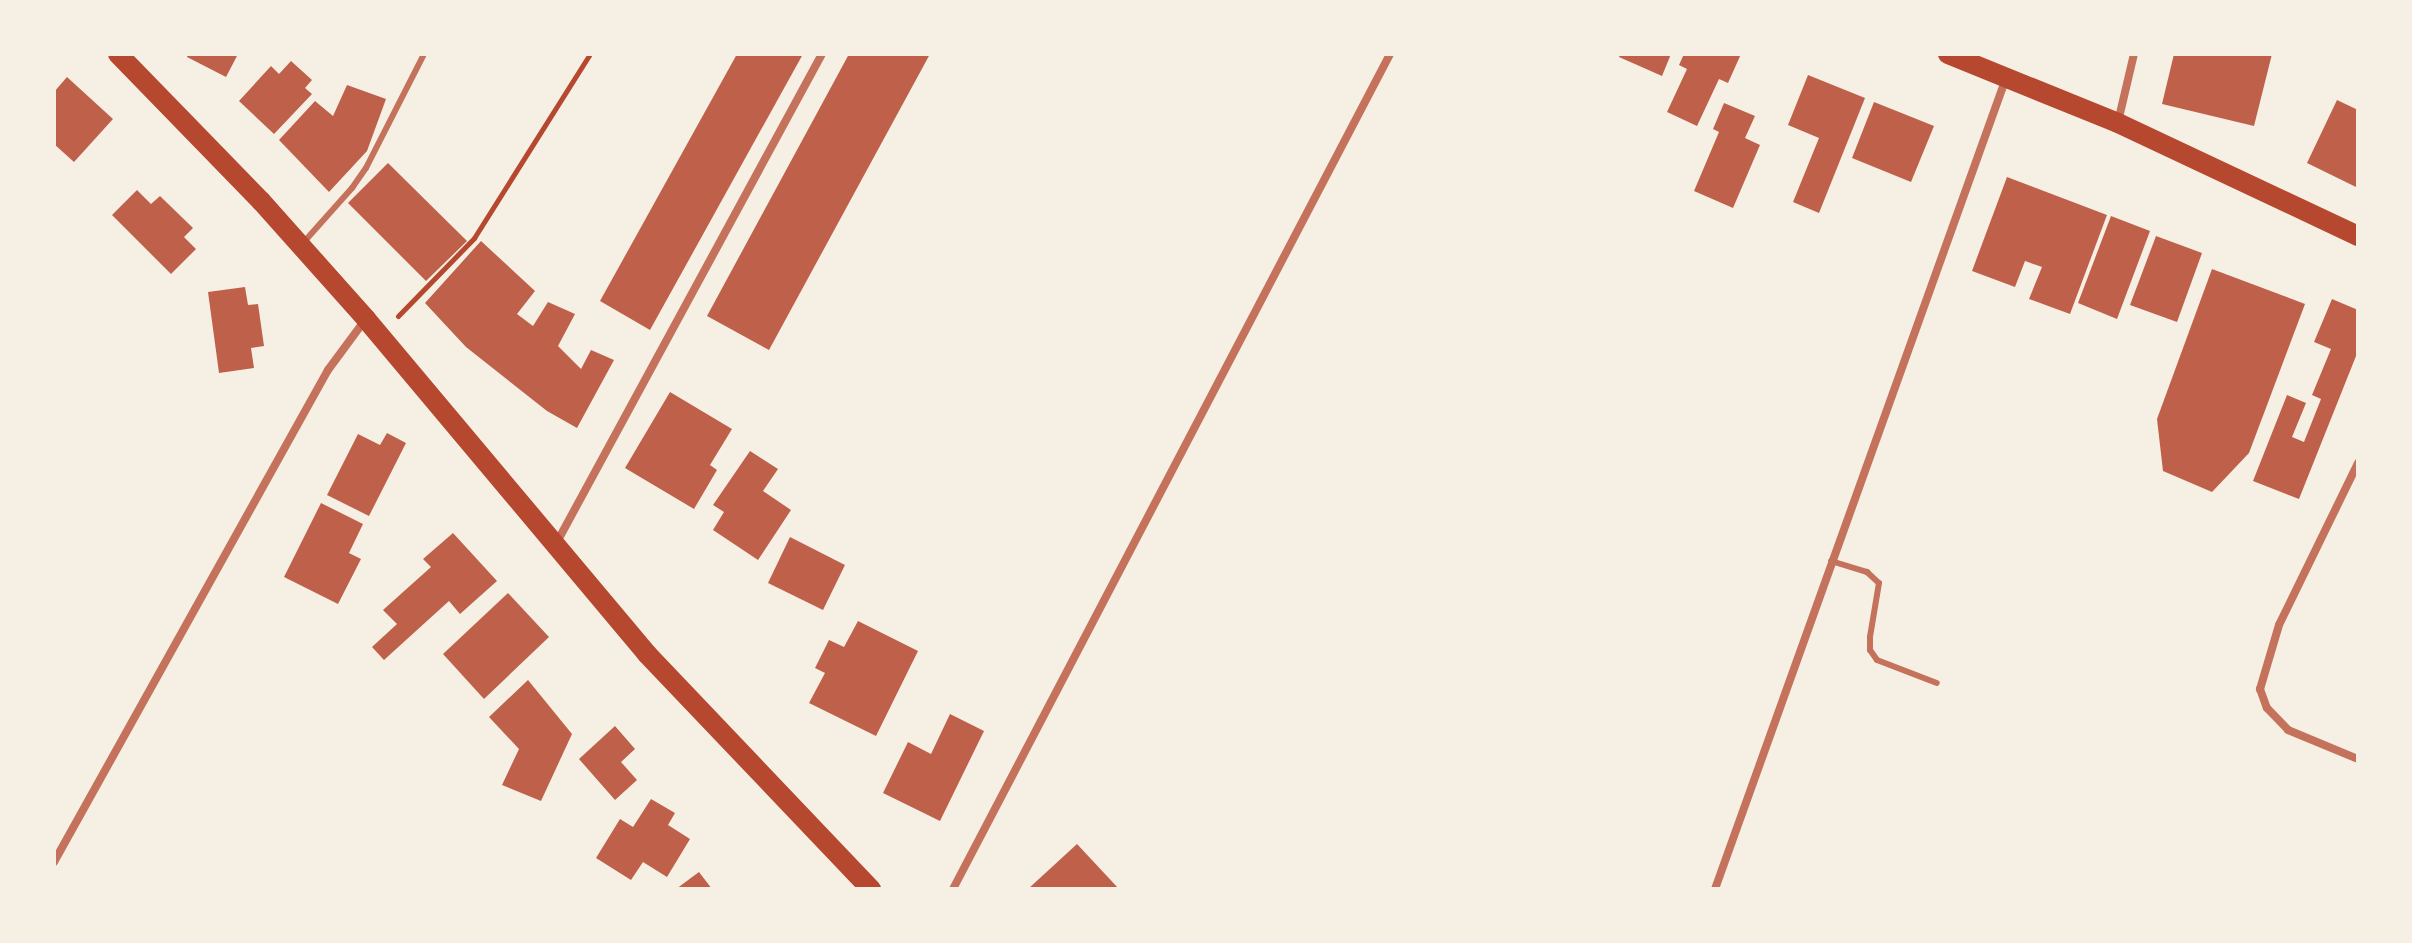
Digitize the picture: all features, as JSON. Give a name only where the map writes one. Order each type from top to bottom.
[{"type":"main road","points":[[118,54],[366,319],[557,542],[647,654],[871,889]]},
{"type":"main road","points":[[1948,54],[2118,123],[2358,236]]},
{"type":"street","points":[[557,542],[822,54]]},
{"type":"street","points":[[953,889],[1390,54]]},
{"type":"street","points":[[2118,123],[2134,54]]},
{"type":"street","points":[[1715,889],[2007,77]]},
{"type":"street","points":[[54,862],[328,370],[366,319]]},
{"type":"street","points":[[2358,463],[2279,625],[2260,689],[2267,708],[2288,730],[2358,759]]},
{"type":"lane","points":[[300,245],[366,168],[424,54]]},
{"type":"lane","points":[[1831,561],[1867,572],[1879,583],[1870,637],[1870,650],[1877,660],[1937,683]]},
{"type":"path","points":[[380,335],[474,238],[590,54]]},
{"type":"building","points":[[188,54],[238,54],[226,77],[187,57]]},
{"type":"building","points":[[737,54],[803,54],[650,330],[600,301]]},
{"type":"building","points":[[849,54],[930,54],[769,350],[707,316]]},
{"type":"building","points":[[1620,54],[1671,54],[1662,76],[1619,57]]},
{"type":"building","points":[[1684,54],[1741,54],[1728,83],[1719,79],[1697,126],[1667,112],[1687,69],[1679,65]]},
{"type":"building","points":[[2174,54],[2272,54],[2254,126],[2162,104]]},
{"type":"building","points":[[291,61],[312,80],[305,88],[312,94],[274,134],[239,101],[271,66],[279,74]]},
{"type":"building","points":[[1808,75],[1865,98],[1819,213],[1793,202],[1819,138],[1788,125]]},
{"type":"building","points":[[67,77],[113,119],[74,162],[54,144],[54,92]]},
{"type":"building","points":[[347,85],[386,99],[367,151],[329,192],[279,140],[315,101],[333,116]]},
{"type":"building","points":[[2337,100],[2358,110],[2356,187],[2307,163]]},
{"type":"building","points":[[1874,102],[1934,126],[1911,182],[1852,158]]},
{"type":"building","points":[[1724,103],[1755,116],[1745,138],[1760,145],[1733,208],[1694,191],[1719,132],[1713,129]]},
{"type":"building","points":[[388,163],[467,241],[426,281],[348,203]]},
{"type":"building","points":[[2007,177],[2107,215],[2070,314],[2029,299],[2042,267],[2025,261],[2015,287],[1972,271]]},
{"type":"building","points":[[137,190],[151,204],[160,196],[193,228],[184,237],[196,249],[171,274],[112,215]]},
{"type":"building","points":[[2111,216],[2150,231],[2117,319],[2078,303]]},
{"type":"building","points":[[2156,236],[2202,253],[2177,322],[2130,305]]},
{"type":"building","points":[[481,241],[535,291],[517,314],[533,326],[548,302],[575,314],[558,346],[581,369],[591,350],[614,360],[577,428],[547,411],[466,347],[425,303]]},
{"type":"building","points":[[2212,269],[2305,304],[2249,453],[2212,492],[2163,471],[2157,419]]},
{"type":"building","points":[[245,287],[248,305],[258,304],[264,346],[251,348],[254,368],[219,373],[208,292]]},
{"type":"building","points":[[2332,299],[2358,310],[2358,351],[2299,499],[2253,481],[2287,395],[2306,403],[2292,437],[2304,442],[2321,399],[2312,395],[2331,349],[2314,342]]},
{"type":"building","points":[[670,392],[732,429],[710,465],[717,470],[694,509],[625,468]]},
{"type":"building","points":[[387,433],[406,443],[369,516],[327,495],[358,434],[380,445]]},
{"type":"building","points":[[750,451],[778,469],[763,491],[791,510],[758,560],[713,530],[724,512],[713,505]]},
{"type":"building","points":[[321,503],[363,524],[349,553],[361,559],[338,604],[284,577]]},
{"type":"building","points":[[453,533],[497,581],[460,614],[449,601],[384,660],[372,647],[397,624],[383,610],[431,567],[423,559]]},
{"type":"building","points":[[790,537],[845,565],[823,610],[768,583]]},
{"type":"building","points":[[508,593],[549,637],[484,699],[443,654]]},
{"type":"building","points":[[858,621],[918,651],[876,736],[809,703],[825,673],[815,668],[829,640],[844,647]]},
{"type":"building","points":[[528,680],[572,734],[541,801],[502,785],[519,749],[489,717]]},
{"type":"building","points":[[950,714],[984,731],[940,821],[883,793],[908,742],[931,754]]},
{"type":"building","points":[[615,726],[635,749],[621,762],[637,780],[615,800],[579,759]]},
{"type":"building","points":[[651,799],[675,813],[668,825],[690,839],[667,877],[643,862],[631,880],[596,858],[620,819],[633,827]]},
{"type":"building","points":[[1077,844],[1119,889],[1028,889]]},
{"type":"building","points":[[699,872],[712,889],[676,889]]}]
